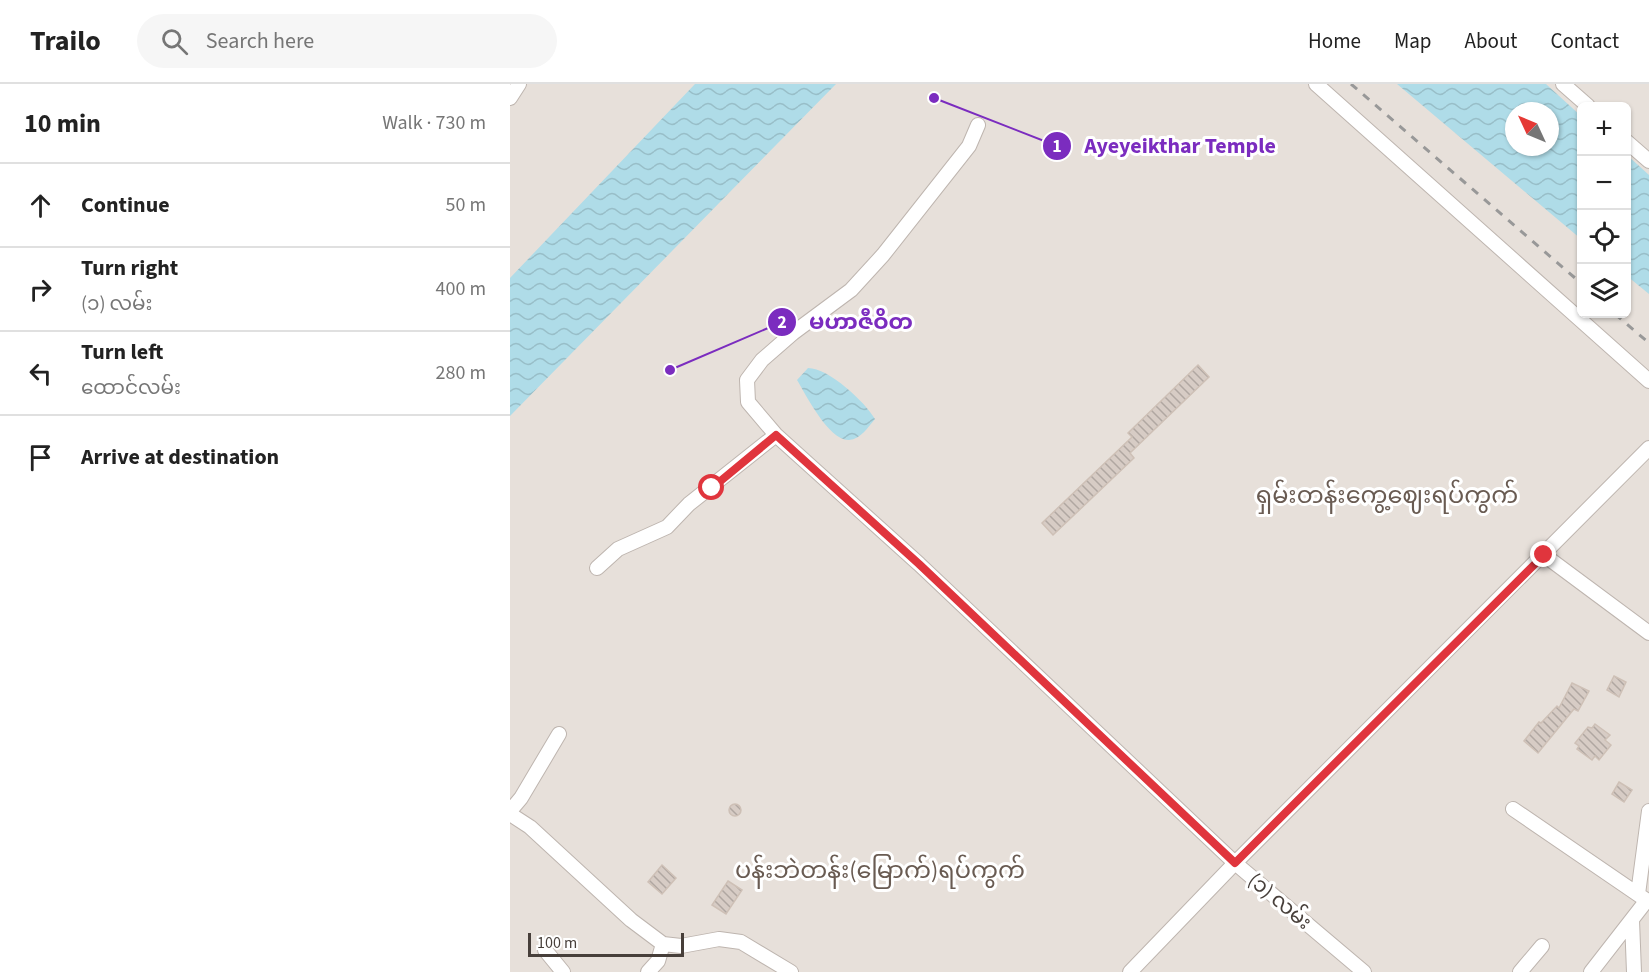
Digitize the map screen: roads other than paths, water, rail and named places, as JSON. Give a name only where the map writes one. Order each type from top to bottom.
[{"type":"street","points":[[510,98],[519,84]]},
{"type":"street","points":[[1316,84],[1649,381]]},
{"type":"street","points":[[1563,84],[1583,102]]},
{"type":"street","name":"(၁) လမ်း","points":[[978,125],[969,146],[883,255],[851,290],[793,333],[762,360],[747,380],[748,402],[776,435],[936,580],[1235,863],[1364,972]]},
{"type":"street","points":[[1631,145],[1649,161]]},
{"type":"street","points":[[597,568],[618,549],[667,527],[689,504],[776,435]]},
{"type":"street","points":[[1130,972],[1235,863],[1649,448]]},
{"type":"street","points":[[1544,555],[1649,633]]},
{"type":"street","points":[[559,734],[521,798],[510,812],[530,827],[631,920],[663,944],[681,946],[719,939],[741,942],[791,972]]},
{"type":"street","points":[[1513,809],[1645,899]]},
{"type":"street","points":[[1591,972],[1632,920],[1645,899],[1649,811]]},
{"type":"street","points":[[1632,920],[1634,972]]},
{"type":"street","points":[[648,972],[658,961],[663,944]]},
{"type":"street","points":[[1520,972],[1542,946]]},
{"type":"street","points":[[545,950],[563,972]]},
{"type":"water","points":[[695,84],[836,84],[510,416],[510,278]]},
{"type":"water","points":[[1397,84],[1546,84],[1577,112],[1577,236]]},
{"type":"water","points":[[1631,159],[1649,175],[1649,294],[1631,279]]},
{"type":"water","points":[[808,368],[826,374],[846,387],[870,412],[875,419],[861,435],[849,440],[841,438],[826,425],[797,380]]},
{"type":"railway","points":[[1351,84],[1577,280]]},
{"type":"railway","points":[[1620,318],[1649,343]]},
{"type":"place","name":"Ayeyeikthar Temple","points":[[934,98]]},
{"type":"place","name":"မဟာဇီဝိတ","points":[[670,370]]},
{"type":"district","name":"ရှမ်းတန်းကွေ့ဈေးရပ်ကွက်","points":[[1387,495]]},
{"type":"district","name":"ပန်းဘဲတန်း(မြောက်)ရပ်ကွက်","points":[[880,870]]}]
